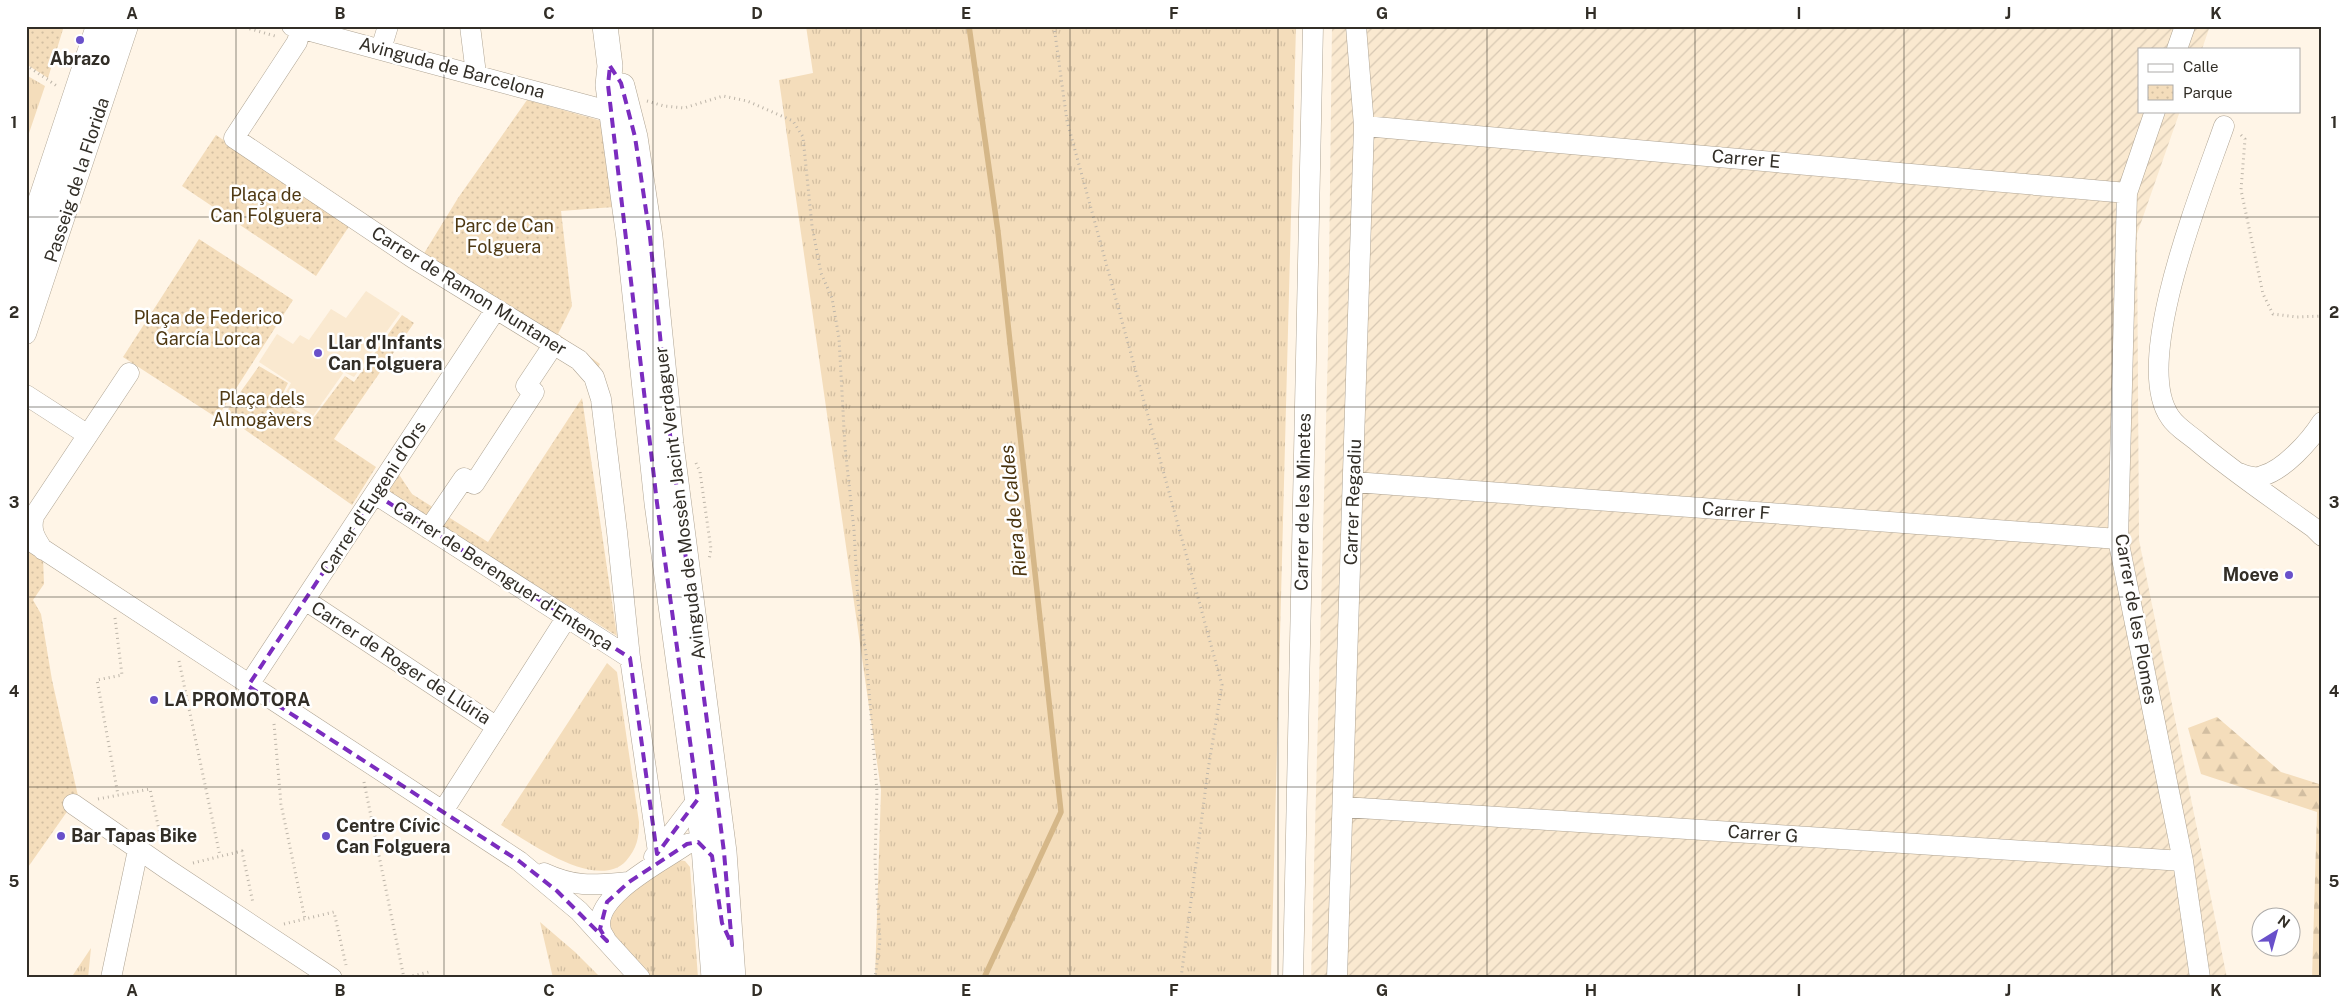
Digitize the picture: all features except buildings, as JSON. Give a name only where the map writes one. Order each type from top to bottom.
[{"type":"main road","name":"Avinguda de Mossèn Jacint Verdaguer","points":[[605,26],[610,66],[621,83],[617,103],[629,238],[657,503],[698,799],[714,978]]},
{"type":"main road","name":"Avinguda de Mossèn Jacint Verdaguer","points":[[617,103],[636,137],[650,237],[671,444],[724,852],[733,978]]},
{"type":"street","name":"Passeig de la Florida","points":[[26,237],[96,26]]},
{"type":"street","name":"Passeig de la Florida","points":[[26,288],[111,26]]},
{"type":"street","name":"Passeig de la Florida","points":[[26,334],[128,26]]},
{"type":"street","points":[[381,49],[388,26]]},
{"type":"street","points":[[470,26],[476,74]]},
{"type":"street","name":"Carrer de les Minetes","points":[[1293,978],[1313,26]]},
{"type":"street","name":"Carrer Regadiu","points":[[1337,978],[1344,807],[1364,126],[1356,26]]},
{"type":"street","points":[[2177,48],[2185,26]]},
{"type":"street","name":"Avinguda de Barcelona","points":[[297,27],[476,74],[617,103]]},
{"type":"street","name":"Carrer de Ramon Muntaner","points":[[297,27],[297,42],[234,138],[340,210],[579,360],[594,377],[601,399],[618,532],[630,658]]},
{"type":"street","name":"Carrer de les Plomes","points":[[2155,112],[2127,193],[2118,539],[2182,861],[2200,978]]},
{"type":"street","name":"Carrer E","points":[[1364,126],[2127,193]]},
{"type":"street","points":[[2224,126],[2179,255],[2169,292],[2158,370],[2158,388],[2170,418],[2234,472],[2314,528],[2322,536]]},
{"type":"street","name":"Carrer d'Eugeni d'Ors","points":[[248,686],[496,309]]},
{"type":"street","points":[[429,529],[464,478],[474,484],[534,392],[526,386],[554,344]]},
{"type":"street","points":[[34,547],[31,525],[34,516],[129,373]]},
{"type":"street","points":[[26,395],[88,436]]},
{"type":"street","points":[[2234,472],[2252,477],[2262,476],[2299,450],[2322,422]]},
{"type":"street","name":"Carrer F","points":[[1354,482],[2118,539]]},
{"type":"street","name":"Carrer de Berenguer d'Entença","points":[[376,494],[630,658]]},
{"type":"street","points":[[26,538],[34,547],[111,595],[519,861],[557,891],[607,941],[640,978]]},
{"type":"street","name":"Carrer de Roger de Llúria","points":[[305,600],[497,727]]},
{"type":"street","points":[[443,811],[567,617]]},
{"type":"street","points":[[630,658],[658,852]]},
{"type":"street","points":[[519,861],[564,882],[586,886],[635,879],[698,799]]},
{"type":"street","points":[[73,804],[138,850],[259,930],[304,970],[340,973]]},
{"type":"street","name":"Carrer G","points":[[1344,807],[2182,861]]},
{"type":"street","points":[[607,941],[600,929],[603,910],[612,897],[687,844],[701,844]]},
{"type":"street","name":"Avinguda de Mossèn Jacint Verdaguer","points":[[701,844],[712,856],[716,872],[722,923],[732,945]]},
{"type":"street","points":[[111,978],[138,850]]},
{"type":"path","points":[[1054,26],[1068,121],[1222,685],[1208,770],[1181,978]]},
{"type":"path","points":[[617,103],[684,108],[723,96],[747,101],[793,121],[803,137],[812,226],[821,273],[832,298],[839,338],[845,447],[854,530],[858,602],[866,654],[877,792],[875,860],[880,941],[875,978]]},
{"type":"path","points":[[2224,126],[2235,129],[2245,139],[2241,190],[2263,294],[2273,314],[2297,317],[2322,316]]},
{"type":"path","points":[[111,595],[122,675],[97,680],[118,795]]},
{"type":"path","points":[[174,637],[220,856]]},
{"type":"path","points":[[271,700],[282,804],[305,919]]},
{"type":"path","points":[[359,757],[403,978],[429,972],[430,978]]},
{"type":"path","points":[[73,804],[150,789],[167,869],[242,850],[259,930],[334,912],[340,973]]},
{"type":"highlighted area","points":[[610,66],[621,83],[635,137],[650,237],[671,444],[724,852],[732,945],[722,923],[712,856],[698,842],[687,844],[629,882],[607,902],[600,929],[607,941],[557,891],[519,861],[248,686],[375,494],[630,658],[657,854],[698,799],[657,503],[608,85]]},
{"type":"shaded area","points":[[1332,26],[2210,26],[2202,48],[2138,48],[2138,112],[2180,112],[2137,234],[2139,540],[2227,978],[1311,978],[1328,349]]},
{"type":"shaded area","name":"Llar d'Infants Can Folguera","points":[[366,291],[400,313],[354,377],[344,372],[313,416],[293,404],[295,398],[286,392],[291,383],[259,362],[277,334],[293,344],[300,335],[309,340],[331,309],[346,318]]},
{"type":"green space","points":[[26,26],[64,26],[48,78],[26,64]]},
{"type":"green space","points":[[806,26],[1296,26],[1271,978],[875,978],[881,790],[779,80],[813,73]]},
{"type":"green space","points":[[26,75],[45,86],[26,142]]},
{"type":"green space","name":"Parc de Can Folguera","points":[[527,100],[602,121],[614,207],[561,211],[572,306],[558,334],[600,364],[598,368],[423,255],[458,198]]},
{"type":"green space","name":"Plaça de Can Folguera","points":[[216,135],[350,225],[316,276],[182,186]]},
{"type":"green space","name":"Plaça de Federico García Lorca","points":[[199,239],[293,300],[217,418],[123,357]]},
{"type":"green space","name":"Plaça dels Almogàvers","points":[[402,315],[414,323],[334,439],[376,467],[352,505],[224,415],[259,366],[288,383],[283,393],[293,399],[291,407],[312,420],[345,376],[354,382]]},
{"type":"green space","points":[[582,398],[617,636],[387,492],[398,473],[412,494],[488,542]]},
{"type":"green space","points":[[26,550],[43,557],[44,584],[33,600],[41,614],[52,680],[78,796],[26,870]]},
{"type":"green space","points":[[607,663],[617,672],[639,828],[635,847],[626,861],[613,869],[598,871],[562,861],[501,825]]},
{"type":"green space","points":[[2217,717],[2281,772],[2322,785],[2322,978],[2312,978],[2317,812],[2201,774],[2188,728]]},
{"type":"green space","points":[[678,860],[685,861],[690,867],[698,978],[649,978],[607,928],[612,911],[634,891]]},
{"type":"green space","points":[[540,922],[575,952],[601,978],[553,978]]},
{"type":"green space","points":[[91,948],[88,978],[71,978]]},
{"type":"waterway","name":"Riera de Caldes","points":[[969,26],[998,232],[1061,812],[984,978]]},
{"type":"place","name":"Abrazo","points":[[80,40]]},
{"type":"place","name":"Llar d'Infants Can Folguera","points":[[318,353]]},
{"type":"place","name":"Moeve","points":[[2289,575]]},
{"type":"place","name":"LA PROMOTORA","points":[[154,700]]},
{"type":"place","name":"Bar Tapas Bike","points":[[61,836]]},
{"type":"place","name":"Centre Cívic Can Folguera","points":[[326,836]]}]
